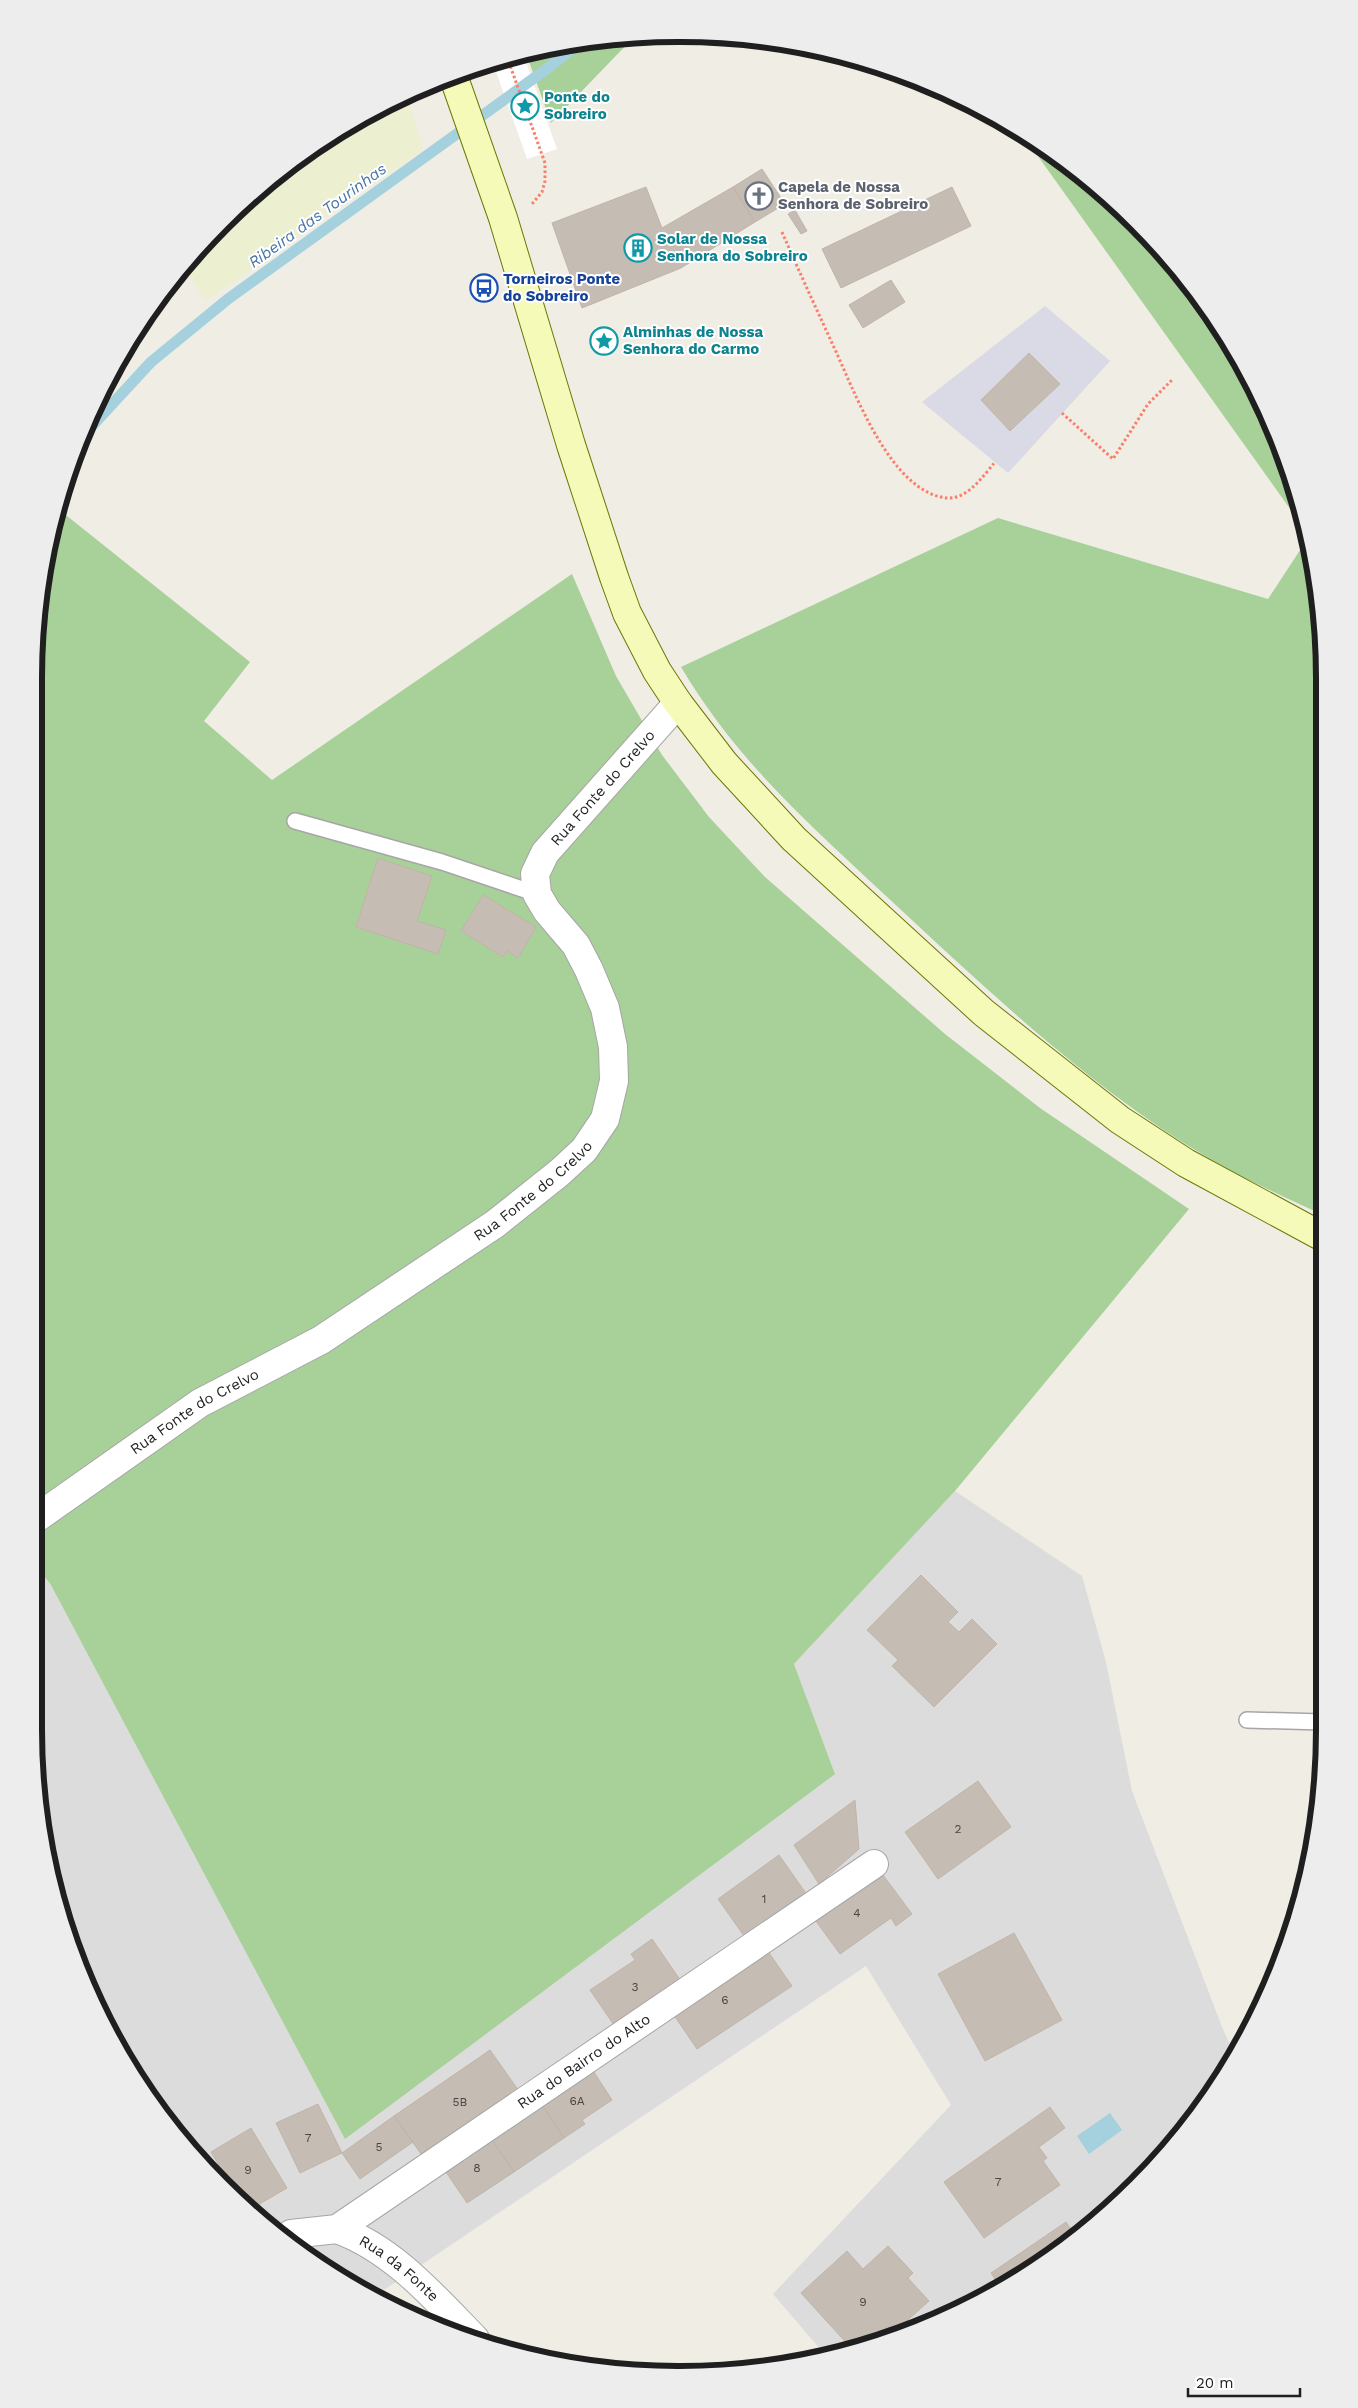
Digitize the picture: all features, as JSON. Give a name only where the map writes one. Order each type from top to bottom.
[{"type":"street","points":[[456,83],[504,218],[571,445],[614,577],[627,613],[657,671],[678,703],[724,763],[794,839],[984,1013],[1120,1120],[1186,1164],[1316,1233]]},
{"type":"street","name":"Rua Fonte do Crelvo","points":[[42,1513],[200,1402],[321,1340],[487,1230],[559,1173],[584,1150],[604,1120],[614,1081],[613,1047],[605,1008],[589,970],[576,945],[548,911],[537,894],[535,874],[544,853],[678,703]]},
{"type":"street","name":"Rua do Bairro do Alto","points":[[292,2234],[336,2229],[874,1864]]},
{"type":"street","name":"Rua da Fonte","points":[[336,2229],[353,2235],[383,2253],[421,2285],[467,2329]]},
{"type":"lane","points":[[295,821],[442,862],[537,894]]},
{"type":"lane","points":[[1247,1720],[1316,1722]]},
{"type":"path","points":[[504,218],[537,200],[542,192],[546,171],[542,153],[511,65]]},
{"type":"path","points":[[782,232],[869,425],[906,476],[934,494],[949,498],[963,494],[995,462]]},
{"type":"path","points":[[1062,413],[1113,459],[1148,404],[1173,379]]},
{"type":"shaded area","points":[[1045,306],[1110,361],[1008,473],[922,402]],"holes":[[[1029,353],[1059,385],[1010,431],[981,400]]]},
{"type":"shaded area","points":[[955,1491],[1082,1576],[1106,1662],[1132,1791],[1231,2046],[1208,2083],[1158,2149],[1099,2208],[1033,2258],[961,2300],[884,2332],[820,2349],[773,2294],[951,2105],[866,1966],[384,2290],[325,2258],[259,2208],[229,2179],[200,2149],[150,2083],[108,2011],[76,1934],[64,1894],[48,1812],[42,1729],[42,1573],[51,1585],[835,1774],[794,1664]]},
{"type":"green space","points":[[626,45],[551,123],[529,61],[596,48]]},
{"type":"green space","points":[[409,103],[423,150],[206,301],[188,275],[229,229],[259,200],[325,150]]},
{"type":"green space","points":[[1034,151],[1099,200],[1129,229],[1158,259],[1208,325],[1250,397],[1282,474],[1294,515]]},
{"type":"green space","points":[[64,514],[250,662],[204,721],[272,780],[572,574],[616,676],[662,755],[709,817],[765,877],[945,1034],[1040,1108],[1189,1209],[955,1491],[794,1664],[835,1774],[345,2139],[51,1585],[42,1573],[42,679],[48,596]]},
{"type":"green space","points":[[998,518],[1268,599],[1301,548],[1310,596],[1316,679],[1316,1212],[1240,1175],[1170,1134],[1126,1104],[1042,1037],[923,930],[774,788],[725,732],[681,667]]},
{"type":"water","points":[[1110,2113],[1122,2130],[1089,2154],[1077,2136]]},
{"type":"pier","name":"Ponte do Sobreiro","points":[[526,61],[557,149],[527,159],[495,70]]},
{"type":"building","name":"Capela de Nossa Senhora de Sobreiro","points":[[762,169],[785,204],[755,222],[733,187]]},
{"type":"building","name":"Solar de Nossa Senhora do Sobreiro","points":[[646,187],[662,228],[733,187],[755,222],[681,268],[582,308],[552,223]]},
{"type":"building","points":[[952,187],[971,226],[841,288],[822,249]]},
{"type":"building","points":[[795,210],[807,231],[801,234],[788,214]]},
{"type":"building","points":[[891,280],[905,302],[863,328],[849,305]]},
{"type":"building","points":[[1029,353],[1060,384],[1010,431],[981,400]]},
{"type":"building","points":[[378,858],[432,876],[417,921],[446,930],[438,954],[356,927]]},
{"type":"building","points":[[483,895],[536,927],[518,958],[507,951],[503,957],[461,931]]},
{"type":"building","points":[[921,1575],[958,1612],[948,1622],[959,1632],[972,1619],[997,1644],[934,1707],[892,1666],[898,1660],[867,1630]]},
{"type":"building","points":[[978,1781],[1011,1827],[938,1879],[905,1832]]},
{"type":"building","points":[[855,1800],[859,1849],[819,1884],[794,1845]]},
{"type":"building","points":[[779,1855],[810,1899],[749,1943],[718,1899]]},
{"type":"building","points":[[871,1875],[875,1881],[883,1875],[912,1914],[896,1926],[891,1918],[840,1954],[813,1917]]},
{"type":"building","points":[[1014,1933],[1062,2020],[985,2061],[938,1974]]},
{"type":"building","points":[[652,1939],[683,1984],[616,2028],[590,1990],[635,1960],[631,1954]]},
{"type":"building","points":[[767,1950],[792,1986],[697,2049],[669,2008]]},
{"type":"building","points":[[490,2050],[519,2091],[426,2161],[394,2116]]},
{"type":"building","points":[[592,2069],[612,2100],[582,2120],[585,2124],[564,2138],[537,2097]]},
{"type":"building","points":[[537,2097],[564,2138],[514,2172],[486,2131]]},
{"type":"building","points":[[318,2104],[342,2153],[300,2173],[276,2123]]},
{"type":"building","points":[[1050,2107],[1065,2128],[1039,2147],[1047,2158],[1043,2161],[1060,2185],[984,2238],[944,2182]]},
{"type":"building","points":[[394,2116],[413,2142],[360,2179],[342,2153]]},
{"type":"building","points":[[251,2128],[287,2188],[257,2206],[224,2174],[211,2152]]},
{"type":"building","points":[[489,2135],[514,2172],[467,2203],[442,2166]]},
{"type":"building","points":[[1066,2222],[1071,2230],[1033,2258],[996,2281],[991,2273]]},
{"type":"building","points":[[888,2246],[913,2273],[908,2278],[929,2301],[902,2325],[847,2343],[801,2293],[847,2251],[863,2269]]},
{"type":"waterway","name":"Ribeira das Tourinhas","points":[[98,419],[151,362],[228,299],[567,53]]},
{"type":"place","name":"Ponte do Sobreiro","points":[[525,106]]},
{"type":"place","name":"Capela de Nossa Senhora de Sobreiro","points":[[759,196]]},
{"type":"place","name":"Solar de Nossa Senhora do Sobreiro","points":[[638,248]]},
{"type":"place","name":"Torneiros Ponte do Sobreiro","points":[[484,288]]},
{"type":"place","name":"Alminhas de Nossa Senhora do Carmo","points":[[604,341]]}]
